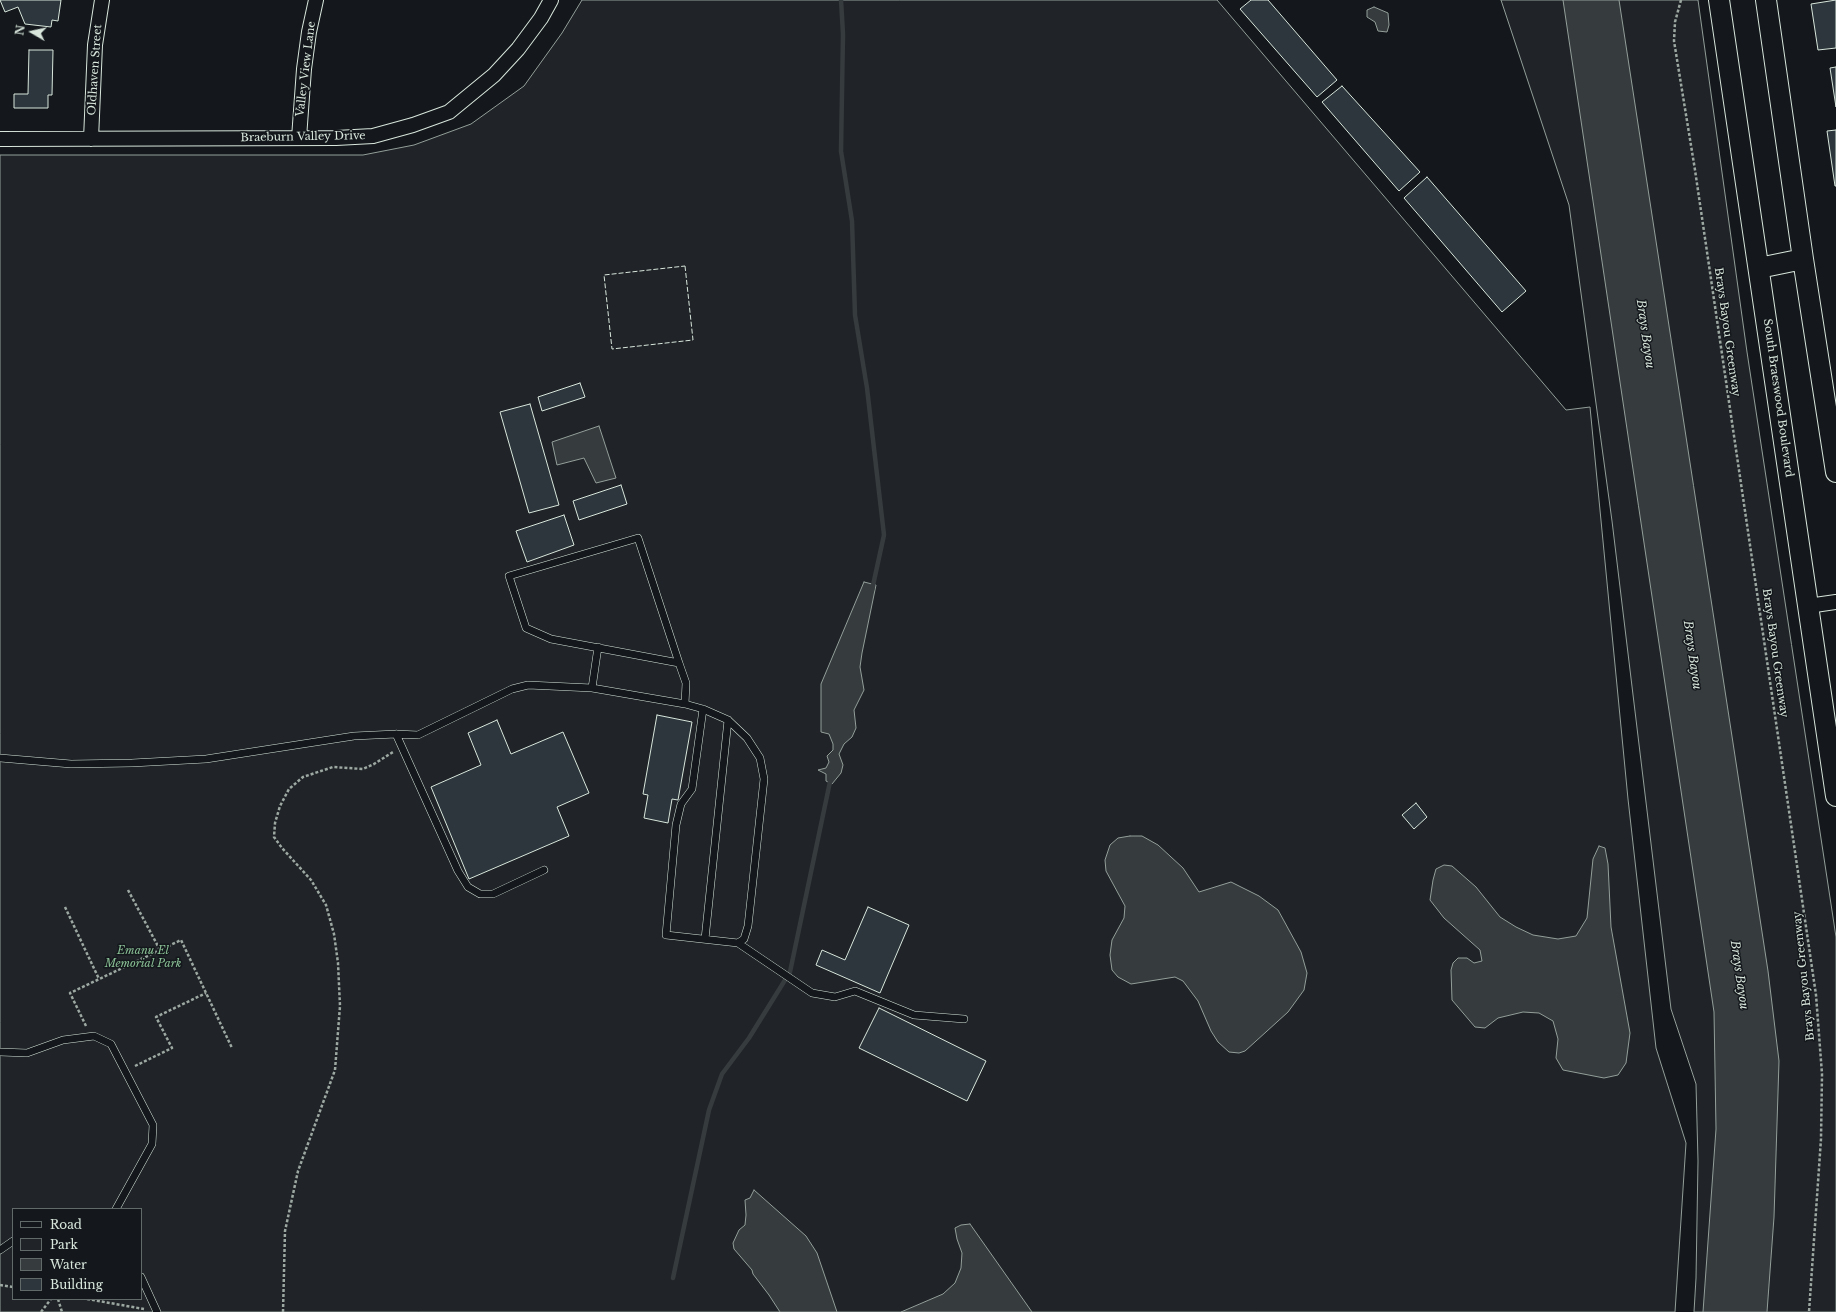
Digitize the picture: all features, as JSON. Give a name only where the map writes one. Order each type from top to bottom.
[{"type":"main road","name":"South Braeswood Boulevard","points":[[1719,0],[1836,796]]},
{"type":"main road","points":[[1766,0],[1803,259],[1836,472]]},
{"type":"main road","points":[[1759,268],[1803,259]]},
{"type":"street","name":"Oldhaven Street","points":[[91,139],[95,45],[102,0]]},
{"type":"street","name":"Valley View Lane","points":[[299,138],[304,69],[309,32],[316,0]]},
{"type":"street","name":"Braeburn Valley Drive","points":[[0,139],[299,138],[373,136],[413,125],[449,112],[494,75],[518,49],[541,18],[551,0]]},
{"type":"street","points":[[1808,606],[1836,602]]},
{"type":"lane","points":[[679,663],[551,639],[526,628],[509,576],[638,538],[686,683],[685,704]]},
{"type":"lane","points":[[592,688],[598,647]]},
{"type":"lane","points":[[0,758],[71,764],[132,763],[199,759],[354,736],[396,734],[418,736],[512,689],[528,685],[592,688],[685,704],[703,709],[728,720],[747,738],[760,758],[764,779],[748,926],[744,939],[738,943]]},
{"type":"lane","points":[[703,709],[692,789],[682,804],[676,825],[666,935],[738,943],[812,993],[835,997],[855,991],[914,1015],[964,1020]]},
{"type":"lane","points":[[705,939],[728,720]]},
{"type":"lane","points":[[396,734],[458,871],[468,888],[480,894],[493,894],[544,870]]},
{"type":"lane","points":[[0,1052],[27,1053],[63,1040],[91,1036],[112,1044],[153,1125],[152,1144],[117,1208]]},
{"type":"lane","points":[[0,1250],[12,1243]]},
{"type":"lane","points":[[142,1279],[156,1312]]},
{"type":"path","name":"Brays Bayou Greenway","points":[[1682,0],[1675,22],[1674,41],[1696,178],[1816,995],[1822,1074],[1821,1139],[1809,1312]]},
{"type":"path","points":[[283,1312],[285,1232],[298,1170],[335,1070],[340,1006],[338,963],[335,941],[326,905],[311,880],[274,837],[274,823],[280,806],[290,789],[302,777],[333,767],[363,769],[374,764],[401,746]]},
{"type":"path","points":[[128,890],[160,950]]},
{"type":"path","points":[[65,907],[99,979]]},
{"type":"path","points":[[91,1036],[70,993],[181,940],[232,1048]]},
{"type":"path","points":[[125,1071],[172,1048],[156,1017],[206,993]]},
{"type":"path","points":[[0,1285],[12,1287]]},
{"type":"path","points":[[41,1312],[50,1300]]},
{"type":"path","points":[[58,1300],[62,1312]]},
{"type":"path","points":[[93,1300],[156,1312]]},
{"type":"green space","name":"Emanu El Memorial Park","points":[[582,0],[1217,0],[1566,410],[1590,407],[1628,799],[1656,1048],[1686,1143],[1675,1312],[0,1312],[0,155],[363,155],[414,145],[471,124],[524,86],[562,33]]},
{"type":"green space","points":[[1501,0],[1698,0],[1747,352],[1836,937],[1836,1312],[1694,1312],[1698,1161],[1696,1084],[1671,1009],[1612,521],[1569,205]]},
{"type":"water","name":"Brays Bayou","points":[[1563,0],[1619,0],[1768,971],[1779,1061],[1774,1217],[1767,1312],[1703,1312],[1716,1129],[1714,1012]]},
{"type":"water","points":[[1374,7],[1388,13],[1389,25],[1387,32],[1378,31],[1375,22],[1367,17],[1367,10]]},
{"type":"water","points":[[599,426],[616,478],[596,483],[584,458],[557,465],[552,442]]},
{"type":"water","points":[[864,582],[876,585],[860,667],[864,690],[854,710],[856,728],[852,737],[844,744],[839,754],[843,765],[841,773],[832,784],[826,781],[826,774],[818,770],[826,768],[829,762],[827,756],[833,750],[833,744],[829,734],[821,732],[821,684]]},
{"type":"water","points":[[1142,836],[1158,845],[1183,868],[1199,892],[1231,882],[1259,896],[1278,910],[1301,952],[1307,973],[1304,990],[1288,1012],[1245,1051],[1239,1053],[1229,1052],[1218,1042],[1211,1031],[1198,1001],[1183,981],[1175,977],[1131,984],[1118,977],[1112,970],[1110,955],[1112,940],[1124,918],[1125,906],[1106,871],[1105,860],[1110,845],[1118,838]]},
{"type":"water","points":[[1599,846],[1605,848],[1608,864],[1611,927],[1630,1033],[1626,1063],[1618,1075],[1604,1078],[1563,1070],[1556,1058],[1558,1039],[1553,1021],[1539,1013],[1523,1012],[1498,1018],[1485,1028],[1475,1027],[1452,1000],[1451,970],[1453,963],[1458,958],[1467,958],[1474,963],[1482,961],[1480,950],[1444,918],[1430,900],[1436,869],[1444,865],[1452,866],[1476,887],[1500,917],[1516,927],[1533,935],[1558,939],[1576,936],[1587,918],[1593,859]]},
{"type":"water","points":[[754,1190],[806,1236],[817,1253],[837,1312],[780,1312],[753,1274],[752,1270],[734,1249],[733,1243],[739,1230],[745,1225],[745,1200],[750,1198]]},
{"type":"water","points":[[970,1224],[1032,1312],[901,1312],[943,1294],[955,1283],[961,1268],[962,1253],[955,1228],[961,1225]]},
{"type":"building","points":[[0,0],[61,0],[58,21],[52,20],[51,27],[25,24],[18,7],[5,12]]},
{"type":"building","points":[[1251,0],[1268,0],[1337,80],[1317,97],[1240,9]]},
{"type":"building","points":[[1836,0],[1836,48],[1818,50],[1811,4]]},
{"type":"building","points":[[29,50],[53,50],[52,95],[48,95],[48,108],[14,108],[14,94],[28,94]]},
{"type":"building","points":[[1836,67],[1836,107],[1830,68]]},
{"type":"building","points":[[1342,86],[1420,172],[1399,191],[1322,102]]},
{"type":"building","points":[[1836,130],[1836,186],[1835,186],[1827,131]]},
{"type":"building","points":[[1427,177],[1526,291],[1502,312],[1404,198]]},
{"type":"building","points":[[580,383],[585,397],[542,411],[538,397]]},
{"type":"building","points":[[530,404],[559,505],[529,513],[500,412]]},
{"type":"building","points":[[621,485],[627,504],[579,520],[573,501]]},
{"type":"building","points":[[564,515],[574,545],[527,562],[516,531]]},
{"type":"building","points":[[657,715],[692,722],[678,800],[672,799],[668,823],[644,818],[648,795],[643,794]]},
{"type":"building","points":[[497,720],[511,754],[563,732],[589,793],[557,807],[569,836],[469,879],[431,787],[481,765],[468,733]]},
{"type":"building","points":[[1416,803],[1427,817],[1414,829],[1402,815]]},
{"type":"building","points":[[868,907],[909,925],[880,993],[816,965],[822,950],[845,960]]},
{"type":"building","points":[[879,1008],[986,1061],[967,1101],[859,1048]]},
{"type":"waterway","points":[[841,0],[843,34],[841,151],[852,221],[855,315],[867,388],[884,535],[872,590]]},
{"type":"waterway","points":[[673,1278],[709,1110],[722,1074],[749,1038],[790,972],[831,777]]},
{"type":"fence","points":[[685,266],[693,340],[612,349],[604,275],[685,266]]}]
